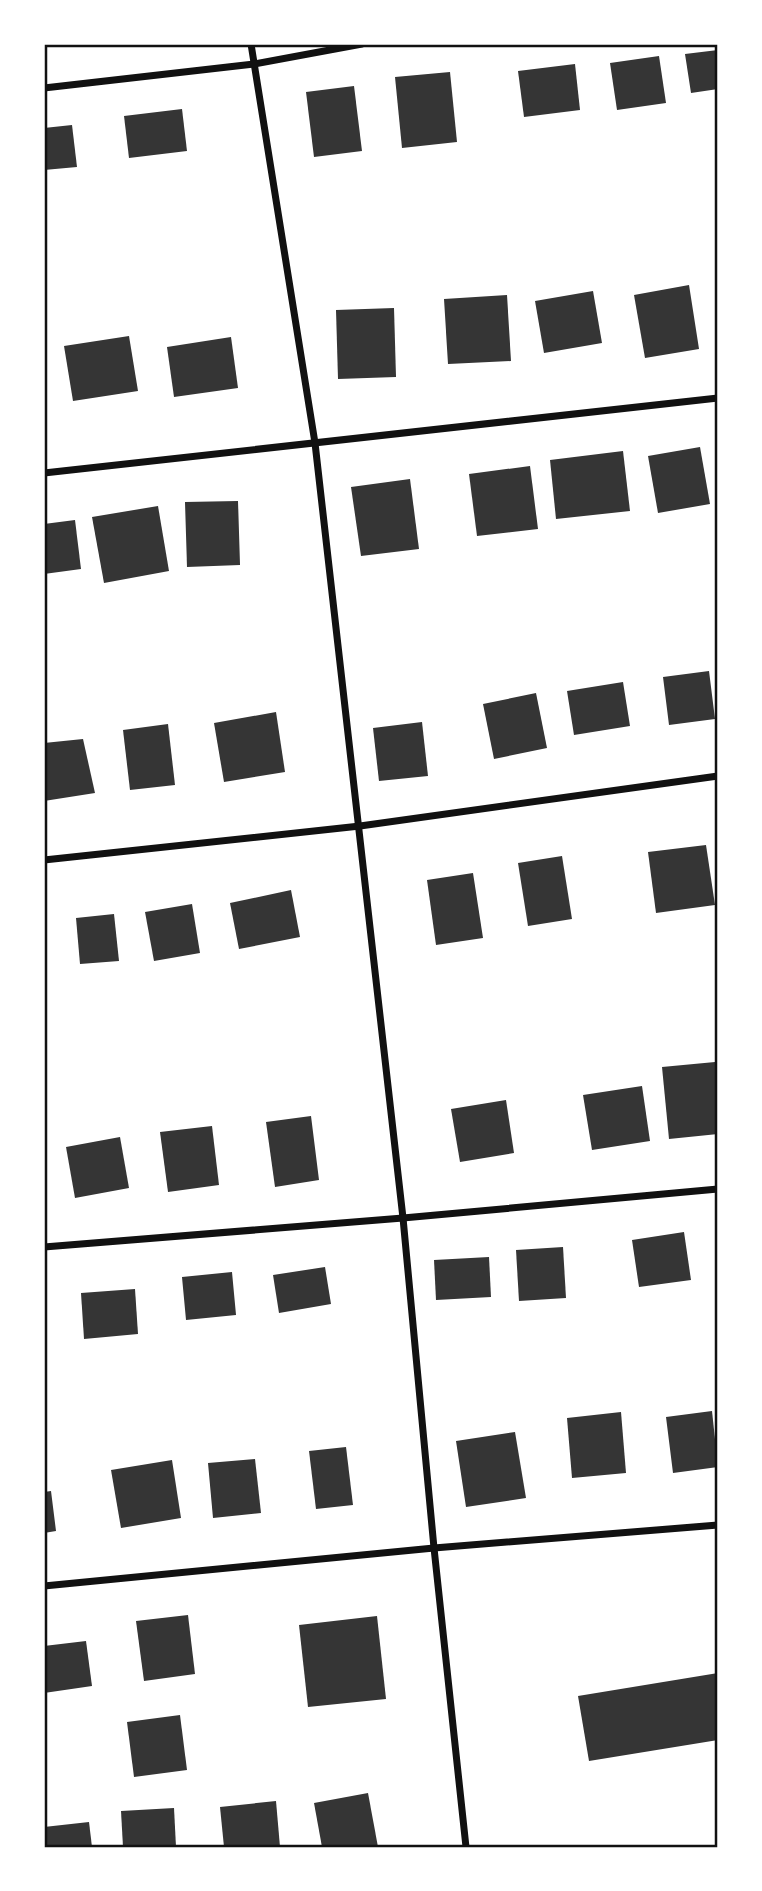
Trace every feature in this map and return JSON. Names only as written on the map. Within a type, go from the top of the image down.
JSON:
[{"type":"street","points":[[251,44],[315,443],[403,1218],[466,1847]]},
{"type":"street","points":[[44,88],[254,64],[362,44]]},
{"type":"street","points":[[44,473],[718,398]]},
{"type":"street","points":[[44,860],[360,826],[718,776]]},
{"type":"street","points":[[44,1247],[718,1189]]},
{"type":"street","points":[[44,1586],[434,1548],[718,1525]]},
{"type":"building","points":[[718,50],[718,89],[691,93],[685,54]]},
{"type":"building","points":[[659,56],[666,103],[617,110],[610,63]]},
{"type":"building","points":[[575,64],[580,110],[524,117],[518,71]]},
{"type":"building","points":[[450,72],[457,142],[402,148],[395,77]]},
{"type":"building","points":[[354,86],[362,151],[314,157],[306,92]]},
{"type":"building","points":[[182,109],[187,151],[129,158],[124,116]]},
{"type":"building","points":[[72,125],[77,167],[44,170],[44,128]]},
{"type":"building","points":[[689,285],[699,349],[645,358],[634,295]]},
{"type":"building","points":[[593,291],[602,343],[544,353],[535,301]]},
{"type":"building","points":[[507,295],[511,361],[448,364],[444,299]]},
{"type":"building","points":[[394,308],[396,377],[338,379],[336,310]]},
{"type":"building","points":[[129,336],[138,391],[73,401],[64,346]]},
{"type":"building","points":[[231,337],[238,388],[174,397],[167,347]]},
{"type":"building","points":[[700,447],[710,504],[658,513],[648,456]]},
{"type":"building","points":[[623,451],[630,511],[556,519],[550,460]]},
{"type":"building","points":[[530,466],[538,529],[477,536],[469,474]]},
{"type":"building","points":[[410,479],[419,549],[361,556],[351,487]]},
{"type":"building","points":[[238,501],[240,565],[187,567],[185,502]]},
{"type":"building","points":[[158,506],[169,571],[104,583],[92,517]]},
{"type":"building","points":[[75,520],[81,569],[44,574],[44,524]]},
{"type":"building","points":[[709,671],[715,719],[669,725],[663,677]]},
{"type":"building","points":[[623,682],[630,726],[574,735],[567,691]]},
{"type":"building","points":[[536,693],[547,748],[494,759],[483,704]]},
{"type":"building","points":[[276,712],[285,772],[224,782],[214,723]]},
{"type":"building","points":[[422,722],[428,776],[379,781],[373,728]]},
{"type":"building","points":[[168,724],[175,785],[130,790],[123,730]]},
{"type":"building","points":[[83,739],[95,793],[44,801],[44,743]]},
{"type":"building","points":[[706,845],[715,905],[656,913],[648,852]]},
{"type":"building","points":[[562,856],[572,919],[528,926],[518,863]]},
{"type":"building","points":[[473,873],[483,938],[436,945],[427,880]]},
{"type":"building","points":[[291,890],[300,937],[239,949],[230,903]]},
{"type":"building","points":[[192,904],[200,953],[154,961],[145,912]]},
{"type":"building","points":[[114,914],[119,961],[80,964],[76,918]]},
{"type":"building","points":[[715,1062],[718,1134],[669,1139],[662,1067]]},
{"type":"building","points":[[642,1086],[650,1141],[592,1150],[583,1095]]},
{"type":"building","points":[[506,1100],[514,1153],[460,1162],[451,1109]]},
{"type":"building","points":[[311,1116],[319,1180],[275,1187],[266,1122]]},
{"type":"building","points":[[212,1126],[219,1185],[168,1192],[160,1132]]},
{"type":"building","points":[[120,1137],[129,1188],[75,1198],[66,1147]]},
{"type":"building","points":[[684,1232],[691,1280],[639,1287],[632,1240]]},
{"type":"building","points":[[563,1247],[566,1298],[519,1301],[516,1250]]},
{"type":"building","points":[[489,1257],[491,1297],[436,1300],[434,1260]]},
{"type":"building","points":[[325,1267],[331,1304],[279,1313],[273,1275]]},
{"type":"building","points":[[232,1272],[236,1315],[186,1320],[182,1277]]},
{"type":"building","points":[[135,1289],[138,1334],[84,1339],[81,1293]]},
{"type":"building","points":[[712,1411],[718,1467],[673,1473],[666,1417]]},
{"type":"building","points":[[621,1412],[626,1473],[572,1478],[567,1418]]},
{"type":"building","points":[[515,1432],[526,1498],[466,1507],[456,1441]]},
{"type":"building","points":[[346,1447],[353,1505],[316,1509],[309,1451]]},
{"type":"building","points":[[255,1459],[261,1513],[213,1518],[208,1463]]},
{"type":"building","points":[[172,1460],[181,1518],[121,1528],[111,1470]]},
{"type":"building","points":[[51,1491],[56,1531],[44,1533],[44,1492]]},
{"type":"building","points":[[188,1615],[195,1674],[144,1681],[136,1621]]},
{"type":"building","points":[[377,1616],[386,1699],[308,1707],[299,1625]]},
{"type":"building","points":[[86,1641],[92,1686],[44,1693],[44,1646]]},
{"type":"building","points":[[718,1673],[718,1740],[589,1761],[578,1696]]},
{"type":"building","points":[[180,1715],[187,1770],[134,1777],[127,1722]]},
{"type":"building","points":[[368,1793],[378,1847],[322,1847],[314,1803]]},
{"type":"building","points":[[276,1801],[280,1847],[224,1847],[220,1807]]},
{"type":"building","points":[[174,1808],[176,1847],[123,1847],[121,1811]]},
{"type":"building","points":[[89,1822],[92,1847],[44,1847],[44,1827]]}]
